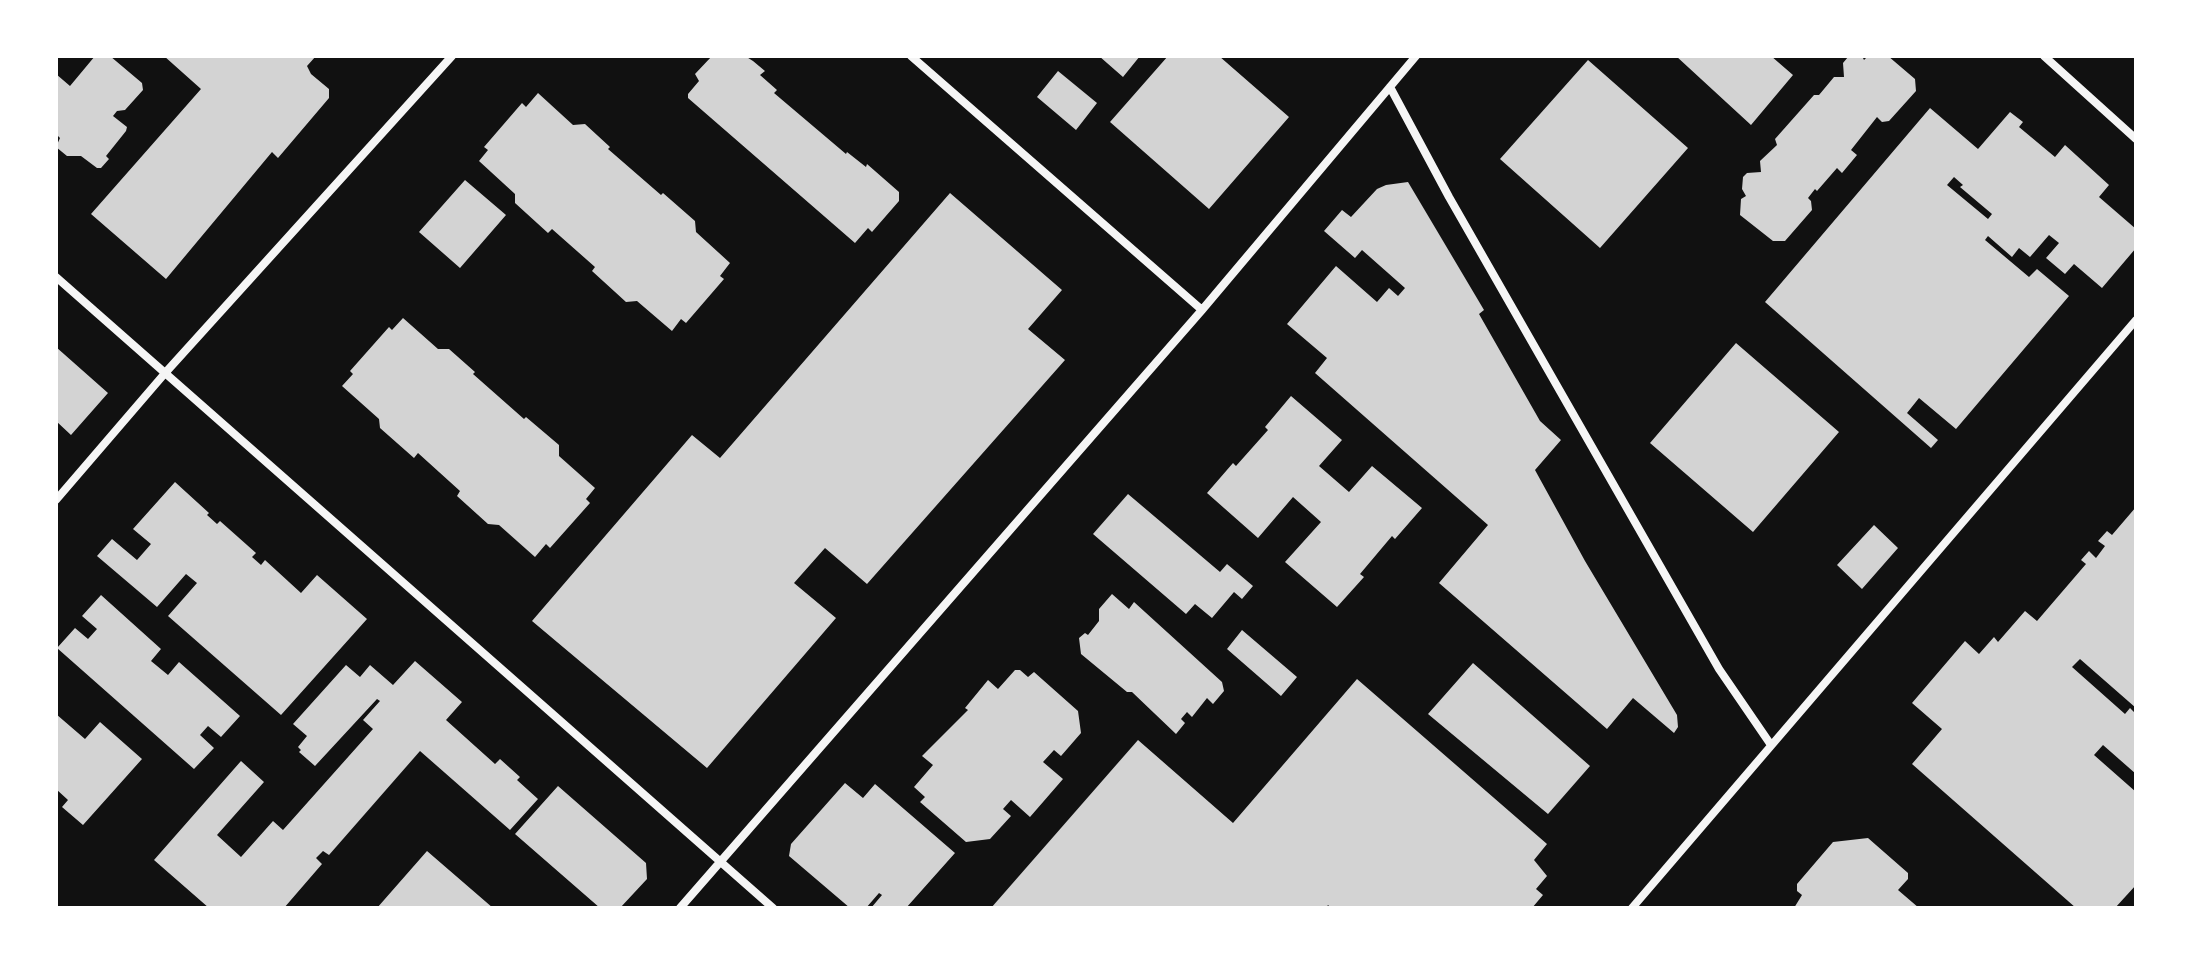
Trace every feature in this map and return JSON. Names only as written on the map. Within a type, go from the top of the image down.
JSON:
[{"type":"street","points":[[56,500],[166,372],[452,56]]},
{"type":"street","points":[[911,56],[1202,310]]},
{"type":"street","points":[[680,908],[1202,310],[1416,56]]},
{"type":"street","points":[[2044,56],[2136,139]]},
{"type":"street","points":[[1390,87],[1449,197],[1719,669],[1771,745]]},
{"type":"street","points":[[56,277],[773,908]]},
{"type":"street","points":[[1632,908],[2136,320]]},
{"type":"building","points":[[95,56],[110,56],[142,83],[143,90],[125,110],[117,111],[113,116],[127,127],[101,168],[81,156],[67,156],[56,147],[60,138],[56,134],[56,74],[70,86]]},
{"type":"building","points":[[164,56],[316,56],[307,66],[311,74],[329,89],[329,98],[278,158],[272,152],[166,279],[91,214],[201,89]]},
{"type":"building","points":[[712,56],[745,56],[753,61],[765,71],[760,75],[777,90],[774,93],[846,154],[866,167],[867,164],[899,192],[899,201],[872,232],[868,228],[855,243],[688,98],[699,81],[695,74]]},
{"type":"building","points":[[1099,56],[1140,56],[1123,77]]},
{"type":"building","points":[[1168,56],[1219,56],[1289,117],[1209,209],[1110,122]]},
{"type":"building","points":[[1676,56],[1771,56],[1793,75],[1751,125]]},
{"type":"building","points":[[1862,56],[1864,60],[1868,56],[1888,56],[1915,79],[1916,91],[1889,121],[1882,122],[1877,117],[1851,150],[1857,155],[1842,173],[1837,168],[1808,198],[1812,210],[1785,241],[1773,241],[1740,215],[1741,199],[1746,196],[1742,189],[1743,177],[1747,173],[1761,172],[1760,161],[1777,145],[1775,139],[1834,77],[1844,77],[1843,63],[1848,57]]},
{"type":"building","points":[[1588,60],[1688,148],[1600,248],[1500,159]]},
{"type":"building","points":[[1058,71],[1097,103],[1076,130],[1037,97]]},
{"type":"building","points":[[538,93],[573,125],[585,124],[610,147],[608,149],[695,221],[696,232],[730,263],[720,276],[724,279],[686,323],[681,319],[672,331],[637,301],[626,302],[592,271],[595,267],[552,229],[548,233],[515,203],[515,194],[479,161],[488,150],[484,147],[522,103],[526,107]]},
{"type":"building","points":[[1930,108],[1978,149],[2010,112],[2023,122],[2019,127],[2055,157],[2065,145],[2109,185],[2099,197],[2136,229],[2136,248],[2102,288],[2074,264],[2065,274],[2046,258],[2059,243],[2049,235],[2030,257],[2019,248],[2012,257],[1988,236],[1985,240],[2029,277],[2037,269],[2069,296],[1956,429],[1919,398],[1907,413],[1938,440],[1931,448],[1765,302]],"holes":[[[1954,177],[1963,185],[1960,187],[1992,214],[1988,219],[1947,185]]]},
{"type":"building","points":[[465,180],[506,215],[460,268],[419,232]]},
{"type":"building","points":[[1408,182],[1484,310],[1479,314],[1540,421],[1561,440],[1535,470],[1677,715],[1678,727],[1674,733],[1633,698],[1607,729],[1439,583],[1488,525],[1315,373],[1327,358],[1287,324],[1336,266],[1377,302],[1389,288],[1398,296],[1405,288],[1362,250],[1355,258],[1324,231],[1342,210],[1351,217],[1377,189]]},
{"type":"building","points":[[950,193],[1062,290],[1028,329],[1065,360],[867,584],[825,548],[794,583],[836,618],[707,768],[532,621],[692,435],[720,458]]},
{"type":"building","points":[[403,318],[438,349],[449,349],[524,419],[526,417],[559,445],[559,456],[595,488],[586,499],[590,503],[550,548],[546,544],[535,557],[499,525],[488,524],[457,496],[460,491],[418,453],[414,458],[380,428],[379,419],[342,386],[353,374],[350,371],[389,327],[392,330]]},
{"type":"building","points":[[1736,343],[1839,432],[1753,532],[1650,443]]},
{"type":"building","points":[[56,347],[108,393],[71,435],[56,421]]},
{"type":"building","points":[[1291,396],[1342,440],[1319,466],[1349,492],[1372,466],[1422,508],[1395,539],[1392,536],[1360,574],[1364,577],[1337,607],[1285,562],[1321,522],[1293,497],[1258,538],[1207,493],[1268,430],[1265,427]]},
{"type":"building","points":[[175,482],[217,524],[220,521],[256,553],[252,557],[261,565],[265,560],[301,593],[317,575],[367,619],[281,715],[168,616],[197,583],[186,574],[157,607],[97,556],[112,539],[137,560],[151,544],[133,529]]},
{"type":"building","points":[[1128,494],[1220,572],[1227,564],[1253,586],[1242,599],[1234,592],[1212,618],[1195,604],[1186,614],[1093,534]]},
{"type":"building","points":[[2136,507],[2136,708],[2080,659],[2072,667],[2125,714],[2130,708],[2136,714],[2136,774],[2103,745],[2094,755],[2136,792],[2136,885],[2115,908],[2076,908],[1912,764],[1942,729],[1912,703],[1965,641],[1979,654],[1994,637],[1998,642],[2025,611],[2037,621],[2086,564],[2081,560],[2089,551],[2096,558],[2105,546],[2098,541],[2107,531],[2112,535]]},
{"type":"building","points":[[1874,525],[1898,548],[1862,589],[1837,565]]},
{"type":"building","points":[[1112,594],[1129,609],[1134,602],[1222,682],[1224,691],[1213,704],[1207,698],[1192,717],[1187,712],[1181,719],[1185,723],[1176,734],[1132,692],[1127,692],[1081,654],[1079,638],[1085,633],[1088,635],[1099,621],[1099,609]]},
{"type":"building","points":[[101,595],[161,649],[151,661],[168,675],[179,662],[240,716],[221,737],[208,726],[200,735],[214,748],[194,769],[57,648],[75,628],[88,639],[97,629],[82,616]]},
{"type":"building","points":[[1242,630],[1297,677],[1281,696],[1227,649]]},
{"type":"building","points":[[415,661],[462,702],[446,720],[495,764],[500,759],[538,799],[510,830],[420,751],[329,855],[323,851],[316,858],[322,864],[284,908],[209,908],[154,860],[241,761],[264,782],[217,835],[241,857],[273,821],[283,830],[373,729],[363,720],[380,701],[377,699],[315,766],[299,752],[298,747],[307,736],[293,724],[346,665],[360,677],[370,665],[393,685]]},
{"type":"building","points":[[1473,663],[1590,766],[1548,814],[1428,714]]},
{"type":"building","points":[[1015,670],[1028,677],[1034,672],[1078,711],[1081,733],[1061,756],[1054,750],[1043,762],[1063,779],[1030,817],[1011,800],[1003,809],[1011,816],[990,839],[966,842],[920,802],[925,797],[914,787],[933,765],[922,756],[968,710],[965,708],[988,680],[998,689]]},
{"type":"building","points":[[1357,679],[1547,844],[1534,860],[1547,876],[1536,889],[1543,895],[1532,908],[1331,908],[1328,905],[1326,908],[991,908],[1138,740],[1233,823]]},
{"type":"building","points":[[56,714],[85,739],[100,722],[142,759],[83,825],[62,807],[68,800],[56,789]]},
{"type":"building","points":[[845,783],[863,798],[875,784],[955,853],[906,908],[871,908],[882,895],[879,893],[866,908],[850,908],[789,856],[791,844]]},
{"type":"building","points":[[558,786],[646,863],[647,879],[620,908],[600,908],[515,834]]},
{"type":"building","points":[[1868,838],[1908,873],[1908,879],[1898,890],[1919,908],[1794,908],[1802,895],[1797,891],[1797,884],[1833,842]]},
{"type":"building","points":[[427,851],[493,908],[377,908]]}]
